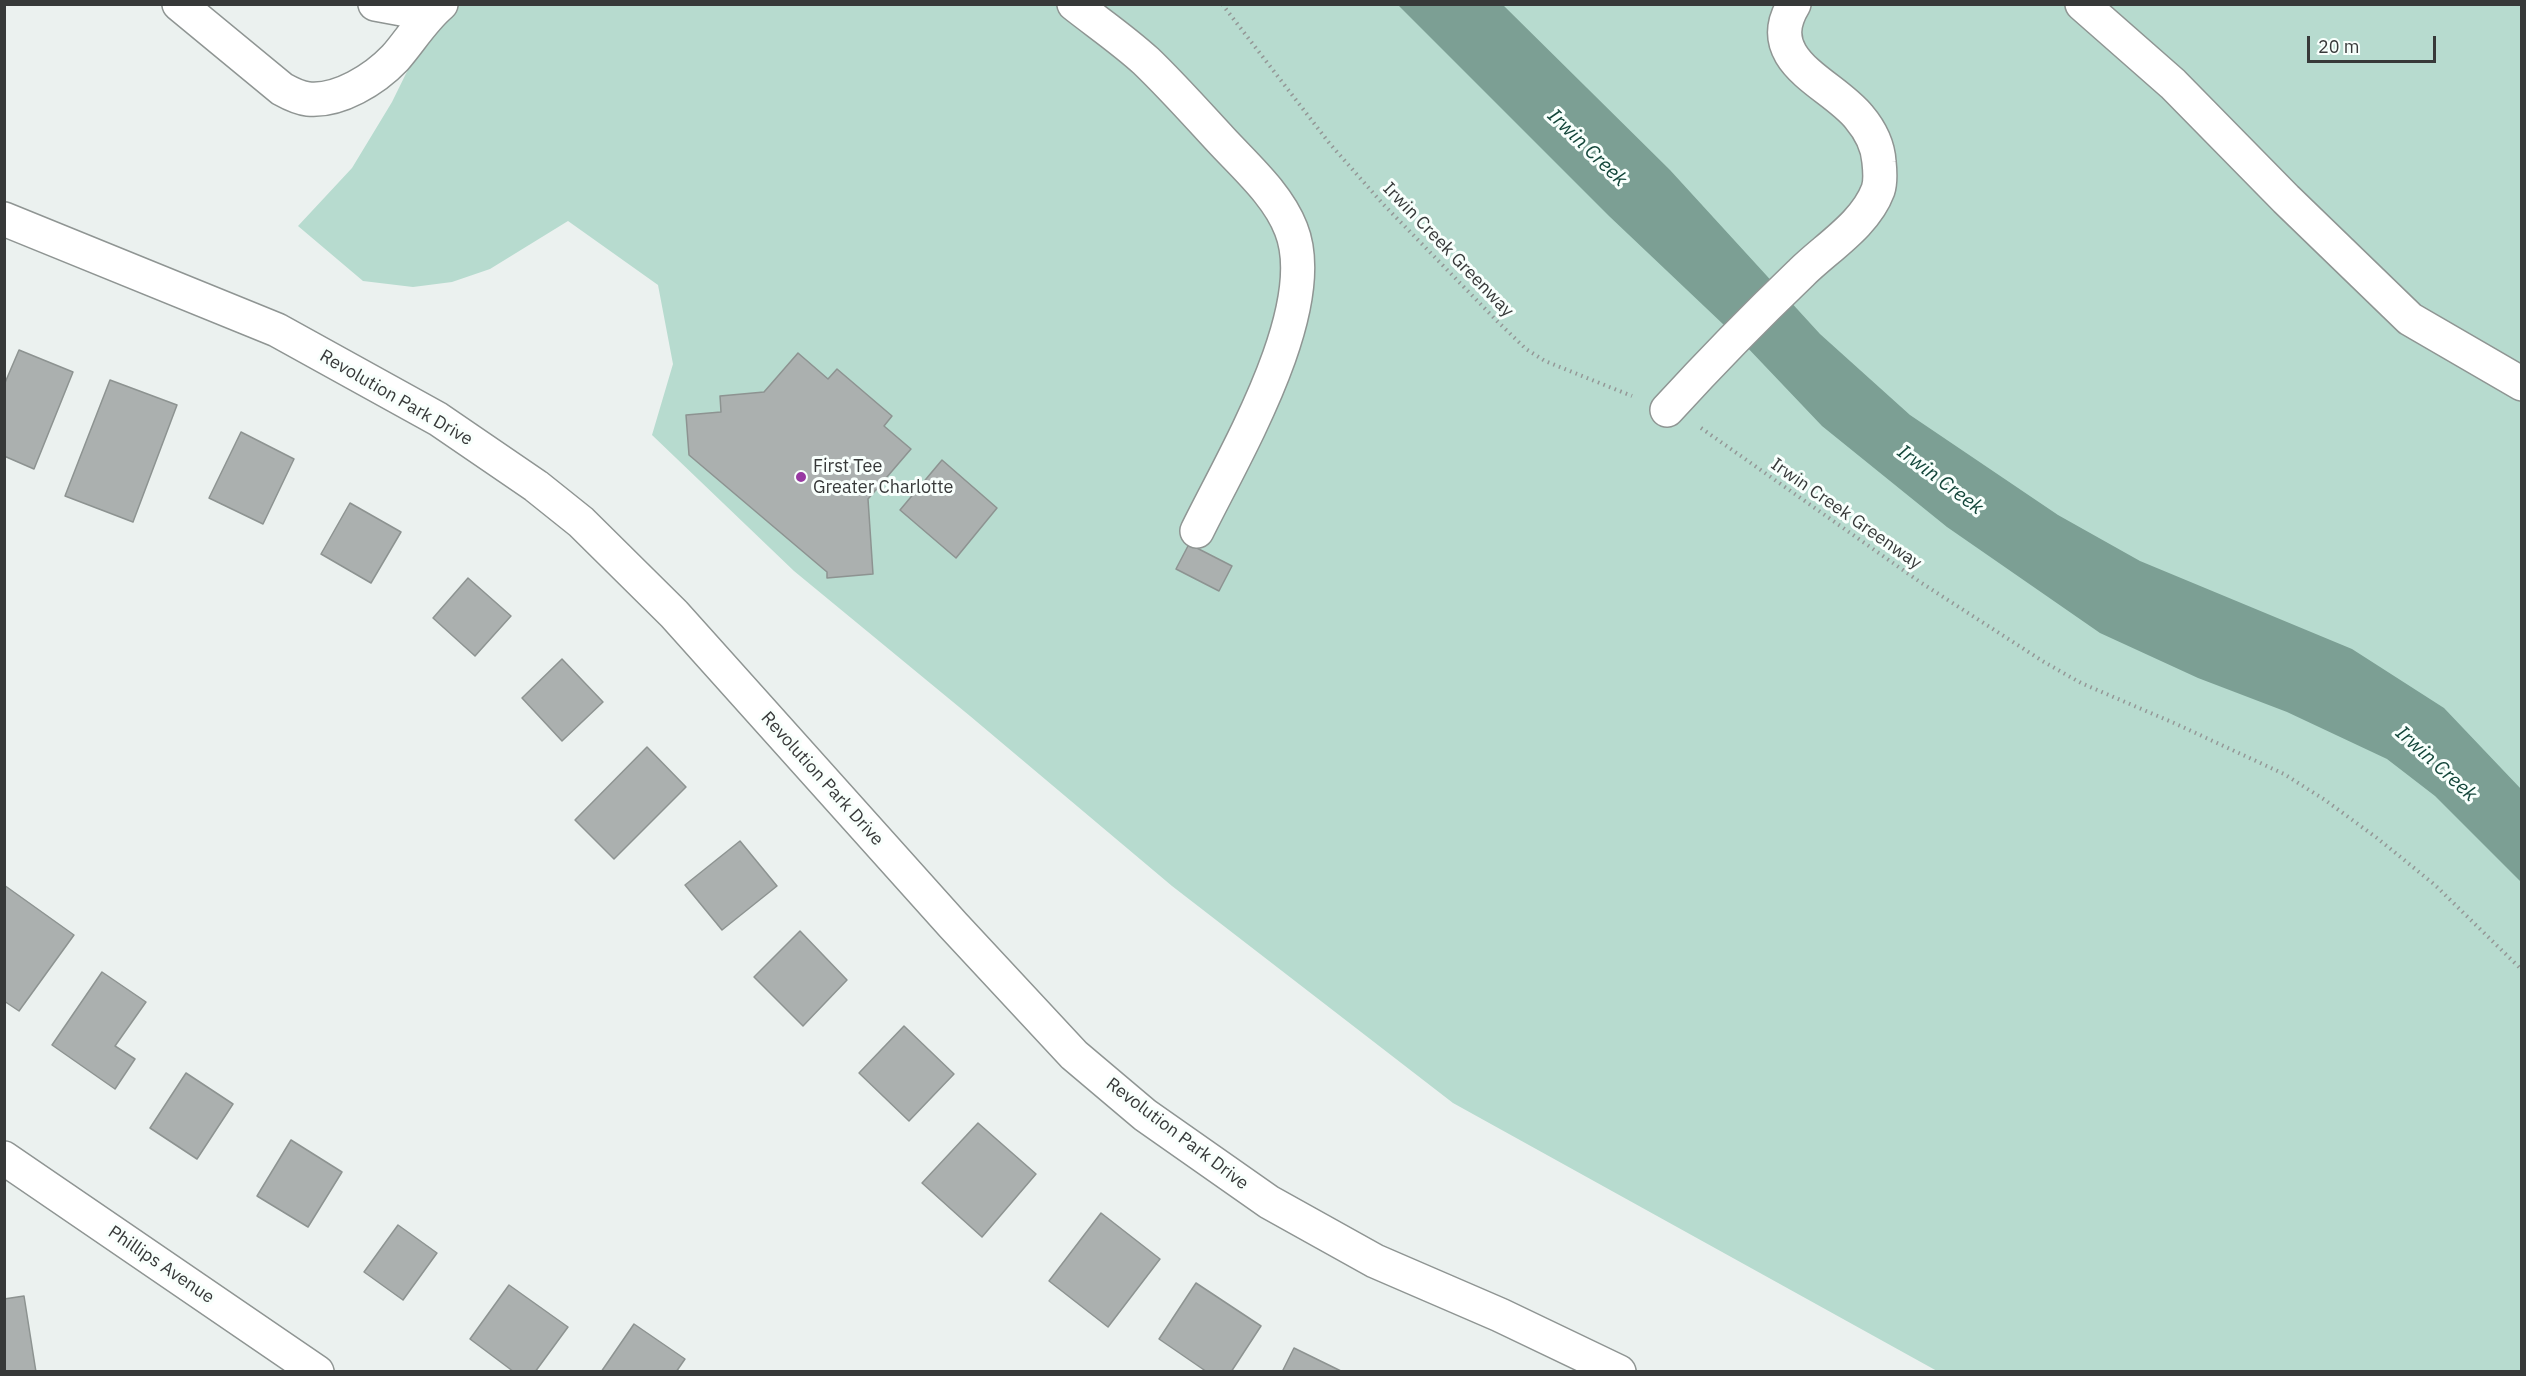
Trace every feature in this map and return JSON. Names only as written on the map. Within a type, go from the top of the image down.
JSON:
[{"type":"street","points":[[179,4],[282,89],[296,97],[310,99],[337,95],[360,85],[380,72],[441,4]]},
{"type":"street","points":[[1074,4],[1136,52],[1171,86],[1271,195],[1292,231],[1297,260],[1295,302],[1280,357],[1269,385],[1197,531]]},
{"type":"street","points":[[1667,410],[1802,271],[1860,219],[1878,189],[1879,155],[1872,136],[1858,116],[1802,69],[1791,54],[1785,34],[1786,22],[1794,4]]},
{"type":"street","points":[[2082,4],[2173,84],[2286,199],[2410,319],[2522,384]]},
{"type":"street","name":"Revolution Park Drive","points":[[4,219],[277,330],[438,419],[536,486],[581,522],[674,614],[953,925],[1074,1055],[1145,1115],[1269,1202],[1375,1261],[1500,1315],[1619,1371]]},
{"type":"street","name":"Phillips Avenue","points":[[4,1158],[317,1371]]},
{"type":"path","name":"Irwin Creek Greenway","points":[[1222,4],[1330,144],[1382,203],[1526,349],[1545,361],[1667,410],[1714,437],[1920,582],[2044,662],[2081,683],[2284,774],[2378,838],[2435,885],[2522,970]]},
{"type":"shaded area","points":[[433,5],[2521,5],[2521,1371],[1937,1371],[1453,1103],[1172,886],[794,571],[652,435],[673,364],[658,285],[568,221],[490,269],[452,282],[413,287],[363,281],[298,226],[352,168],[392,102],[423,39]]},
{"type":"water","name":"Irwin Creek","points":[[1398,5],[1503,5],[1670,170],[1820,334],[1910,415],[2058,515],[2140,561],[2352,649],[2444,708],[2521,789],[2521,882],[2435,796],[2387,759],[2287,712],[2198,678],[2100,633],[1947,527],[1822,426],[1744,344],[1609,216]]},
{"type":"building","points":[[19,350],[73,372],[34,469],[4,456],[4,385]]},
{"type":"building","name":"First Tee Greater Charlotte","points":[[798,353],[828,379],[837,369],[892,416],[884,426],[911,449],[868,499],[873,574],[827,578],[827,572],[689,455],[686,415],[721,412],[720,396],[764,392]]},
{"type":"building","points":[[110,380],[177,405],[133,522],[65,496]]},
{"type":"building","points":[[241,432],[294,459],[263,524],[209,498]]},
{"type":"building","points":[[942,460],[997,508],[956,558],[900,510]]},
{"type":"building","points":[[350,503],[401,532],[371,583],[321,554]]},
{"type":"building","points":[[1189,544],[1232,566],[1219,591],[1176,569]]},
{"type":"building","points":[[468,578],[511,616],[475,656],[433,618]]},
{"type":"building","points":[[562,659],[603,702],[562,741],[522,698]]},
{"type":"building","points":[[647,747],[686,787],[614,859],[575,820]]},
{"type":"building","points":[[740,841],[777,886],[722,930],[685,885]]},
{"type":"building","points":[[4,885],[74,935],[19,1011],[4,1001]]},
{"type":"building","points":[[800,931],[847,980],[803,1026],[754,977]]},
{"type":"building","points":[[102,972],[146,1002],[115,1046],[135,1059],[115,1089],[52,1045]]},
{"type":"building","points":[[904,1026],[954,1074],[909,1121],[859,1073]]},
{"type":"building","points":[[186,1073],[233,1104],[197,1159],[150,1128]]},
{"type":"building","points":[[978,1123],[1036,1174],[982,1237],[922,1183]]},
{"type":"building","points":[[291,1140],[342,1172],[308,1227],[257,1196]]},
{"type":"building","points":[[1101,1213],[1160,1259],[1108,1327],[1049,1281]]},
{"type":"building","points":[[398,1225],[437,1253],[403,1300],[364,1272]]},
{"type":"building","points":[[1196,1283],[1261,1326],[1231,1372],[1207,1372],[1159,1339]]},
{"type":"building","points":[[509,1285],[568,1327],[535,1372],[514,1372],[470,1339]]},
{"type":"building","points":[[24,1296],[36,1372],[4,1372],[4,1299]]},
{"type":"building","points":[[634,1324],[685,1359],[676,1372],[601,1372]]},
{"type":"building","points":[[1294,1348],[1343,1372],[1282,1372]]},
{"type":"place","name":"First Tee Greater Charlotte","points":[[801,477]]}]
